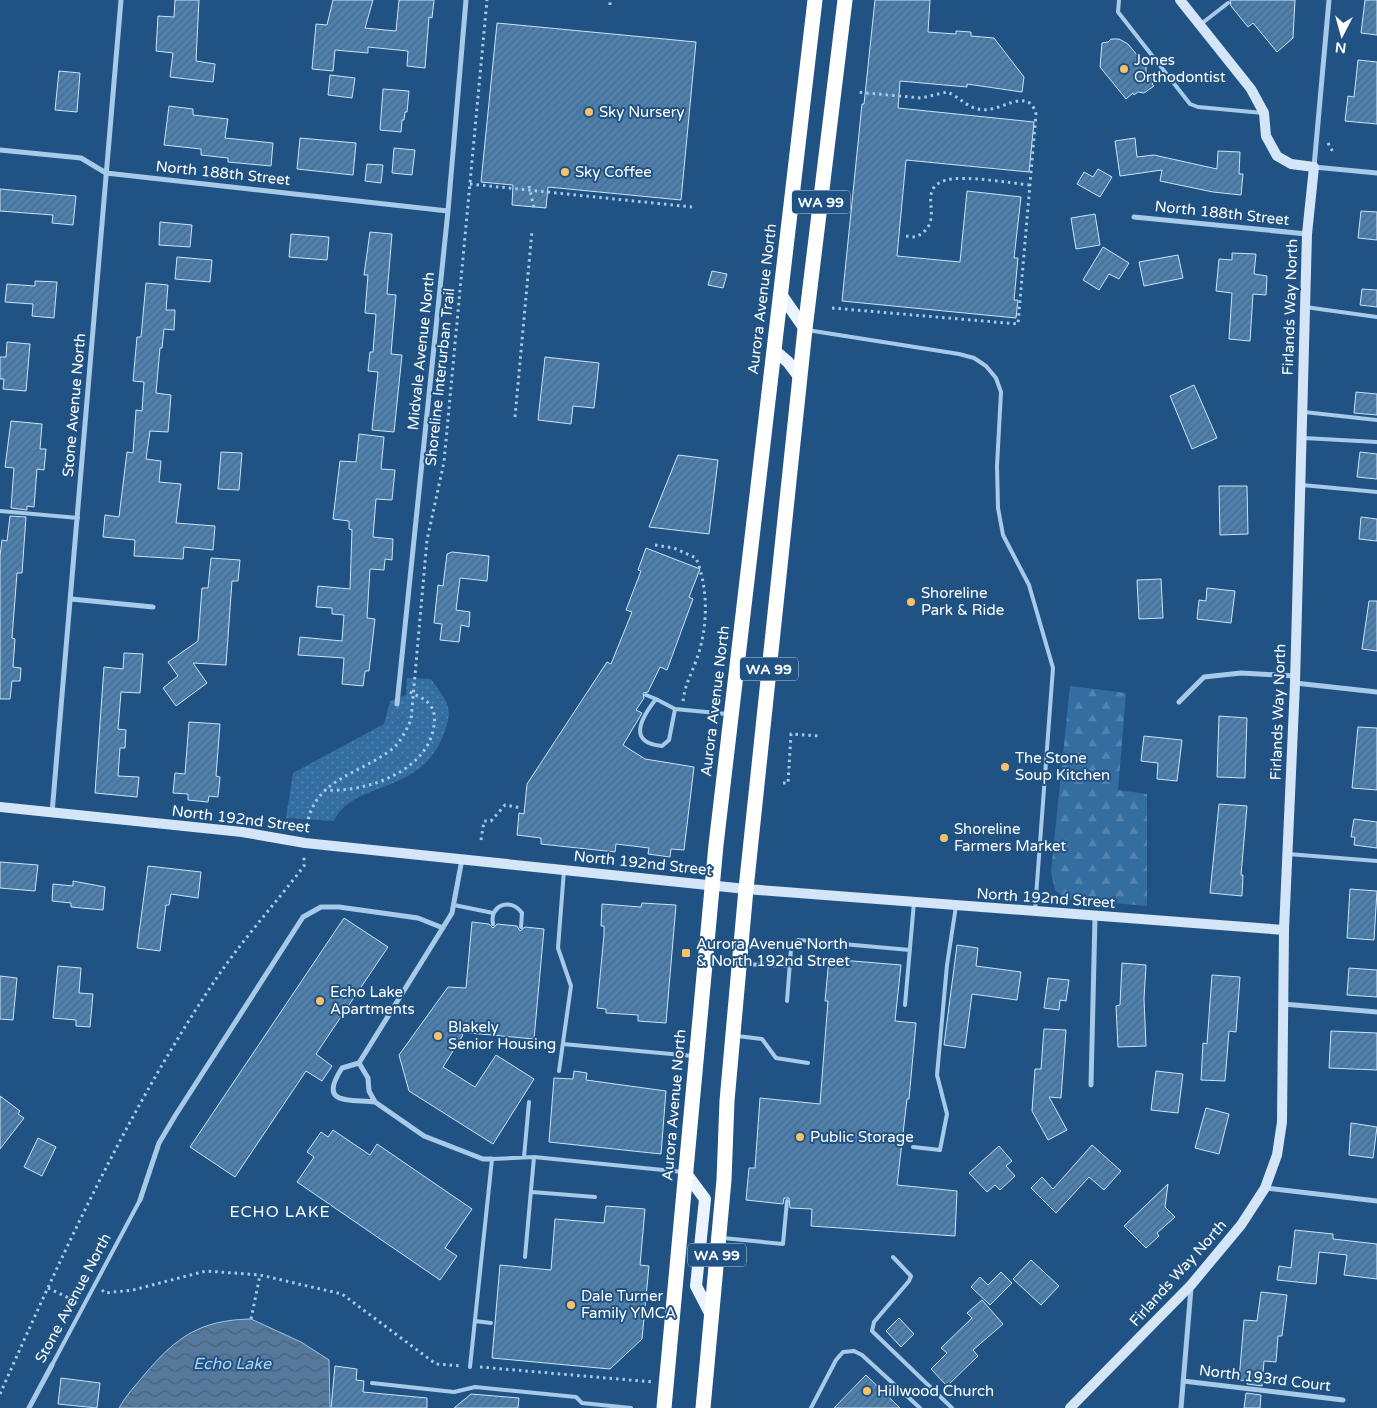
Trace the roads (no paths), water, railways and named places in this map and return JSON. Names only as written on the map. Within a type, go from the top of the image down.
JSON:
[{"type":"highway","name":"Aurora Avenue North","points":[[664,1408],[712,886],[815,0]]},
{"type":"highway","name":"WA 99","points":[[703,1408],[718,1238],[732,1036],[746,889],[805,329],[843,1]]},
{"type":"main road","points":[[780,293],[805,329]]},
{"type":"main road","points":[[774,350],[788,362],[800,378]]},
{"type":"main road","points":[[685,1172],[705,1199],[696,1286],[711,1315]]},
{"type":"street","name":"Stone Avenue North","points":[[52,812],[121,0]]},
{"type":"street","name":"Midvale Avenue North","points":[[397,704],[448,211],[466,0]]},
{"type":"street","points":[[1180,0],[1251,89],[1264,113],[1266,136],[1277,156],[1290,164],[1377,174]]},
{"type":"street","points":[[1314,167],[1329,0]]},
{"type":"street","name":"North 188th Street","points":[[0,150],[81,158],[106,173],[448,211]]},
{"type":"street","name":"Firlands Way North","points":[[1070,1408],[1191,1285],[1241,1225],[1265,1188],[1277,1155],[1282,1122],[1284,930],[1295,680],[1307,234],[1314,167]]},
{"type":"street","name":"North 188th Street","points":[[1134,217],[1307,234]]},
{"type":"street","points":[[71,600],[153,607]]},
{"type":"street","points":[[1179,702],[1204,677],[1241,673],[1377,692]]},
{"type":"street","name":"North 192nd Street","points":[[0,807],[242,832],[305,843],[712,886],[1284,930]]},
{"type":"street","points":[[375,1102],[347,1102],[338,1098],[334,1092],[335,1078],[342,1068],[359,1063],[443,928],[454,905],[462,859]]},
{"type":"street","points":[[140,1200],[160,1143],[171,1123],[303,918],[321,908],[339,907],[418,918],[443,928]]},
{"type":"street","points":[[1092,1085],[1095,916]]},
{"type":"street","points":[[1284,1004],[1377,1012]]},
{"type":"street","points":[[359,1063],[368,1078],[369,1091],[375,1102],[424,1136],[483,1159],[492,1159]]},
{"type":"street","points":[[1265,1188],[1377,1201]]},
{"type":"street","points":[[1181,1408],[1191,1285]]},
{"type":"street","name":"Stone Avenue North","points":[[30,1408],[52,1365]]},
{"type":"street","name":"North 193rd Court","points":[[1183,1381],[1343,1400]]},
{"type":"lane","points":[[1118,0],[1118,12],[1190,104],[1198,107],[1264,113]]},
{"type":"lane","points":[[1200,25],[1228,3]]},
{"type":"lane","points":[[1305,307],[1377,317]]},
{"type":"lane","points":[[805,329],[959,354],[974,358],[986,366],[996,378],[1001,392],[1002,406],[997,466],[998,508],[1003,535],[1029,585],[1052,668],[1035,912]]},
{"type":"lane","points":[[1302,411],[1377,420]]},
{"type":"lane","points":[[1302,438],[1377,442]]},
{"type":"lane","points":[[1300,485],[1377,492]]},
{"type":"lane","points":[[0,511],[78,518]]},
{"type":"lane","points":[[646,695],[675,709],[732,715]]},
{"type":"lane","points":[[656,699],[642,724],[639,734],[642,740],[649,745],[662,746],[669,740],[675,709]]},
{"type":"lane","points":[[1288,854],[1377,861]]},
{"type":"lane","points":[[559,1071],[571,986],[558,948],[564,870]]},
{"type":"lane","points":[[906,1005],[914,902]]},
{"type":"lane","points":[[493,924],[493,914],[496,909],[504,904],[515,905],[522,913],[521,926]]},
{"type":"lane","points":[[454,905],[493,914]]},
{"type":"lane","points":[[913,1147],[940,1150],[947,1114],[937,1075],[947,965],[956,906]]},
{"type":"lane","points":[[787,1001],[792,949],[798,940],[910,950]]},
{"type":"lane","points":[[739,963],[790,966]]},
{"type":"lane","points":[[732,1036],[762,1039],[776,1058],[808,1063]]},
{"type":"lane","points":[[563,1044],[696,1056]]},
{"type":"lane","points":[[524,1157],[530,1102]]},
{"type":"lane","points":[[470,1367],[492,1159],[534,1157],[685,1172]]},
{"type":"lane","points":[[525,1257],[534,1157]]},
{"type":"lane","points":[[532,1192],[595,1197]]},
{"type":"lane","name":"Stone Avenue North","points":[[52,1365],[93,1284],[140,1200]]},
{"type":"lane","points":[[718,1238],[783,1244],[787,1201]]},
{"type":"lane","points":[[893,1257],[910,1276],[909,1281],[874,1322],[872,1331],[952,1408]]},
{"type":"lane","points":[[475,1321],[491,1323]]},
{"type":"lane","points":[[811,1408],[836,1360],[843,1352],[854,1351],[862,1355],[920,1408]]},
{"type":"lane","points":[[372,1383],[454,1392],[475,1387],[576,1397],[582,1403],[631,1408]]},
{"type":"water","name":"Echo Lake","points":[[251,1319],[301,1342],[329,1360],[330,1408],[119,1408],[131,1390],[179,1340],[204,1327],[233,1320]]},
{"type":"place","name":"Jones Orthodontist","points":[[1124,69]]},
{"type":"place","name":"Sky Nursery","points":[[589,112]]},
{"type":"place","name":"Sky Coffee","points":[[565,172]]},
{"type":"place","name":"Shoreline Park & Ride","points":[[911,602]]},
{"type":"place","name":"The Stone Soup Kitchen","points":[[1005,767]]},
{"type":"place","name":"Shoreline Farmers Market","points":[[944,838]]},
{"type":"place","name":"Aurora Avenue North & North 192nd Street","points":[[686,953]]},
{"type":"place","name":"Echo Lake Apartments","points":[[320,1001]]},
{"type":"place","name":"Blakely Senior Housing","points":[[438,1036]]},
{"type":"place","name":"Public Storage","points":[[800,1137]]},
{"type":"place","name":"Dale Turner Family YMCA","points":[[571,1305]]},
{"type":"place","name":"Hillwood Church","points":[[867,1391]]},
{"type":"district","name":"ECHO LAKE","points":[[280,1212]]}]
